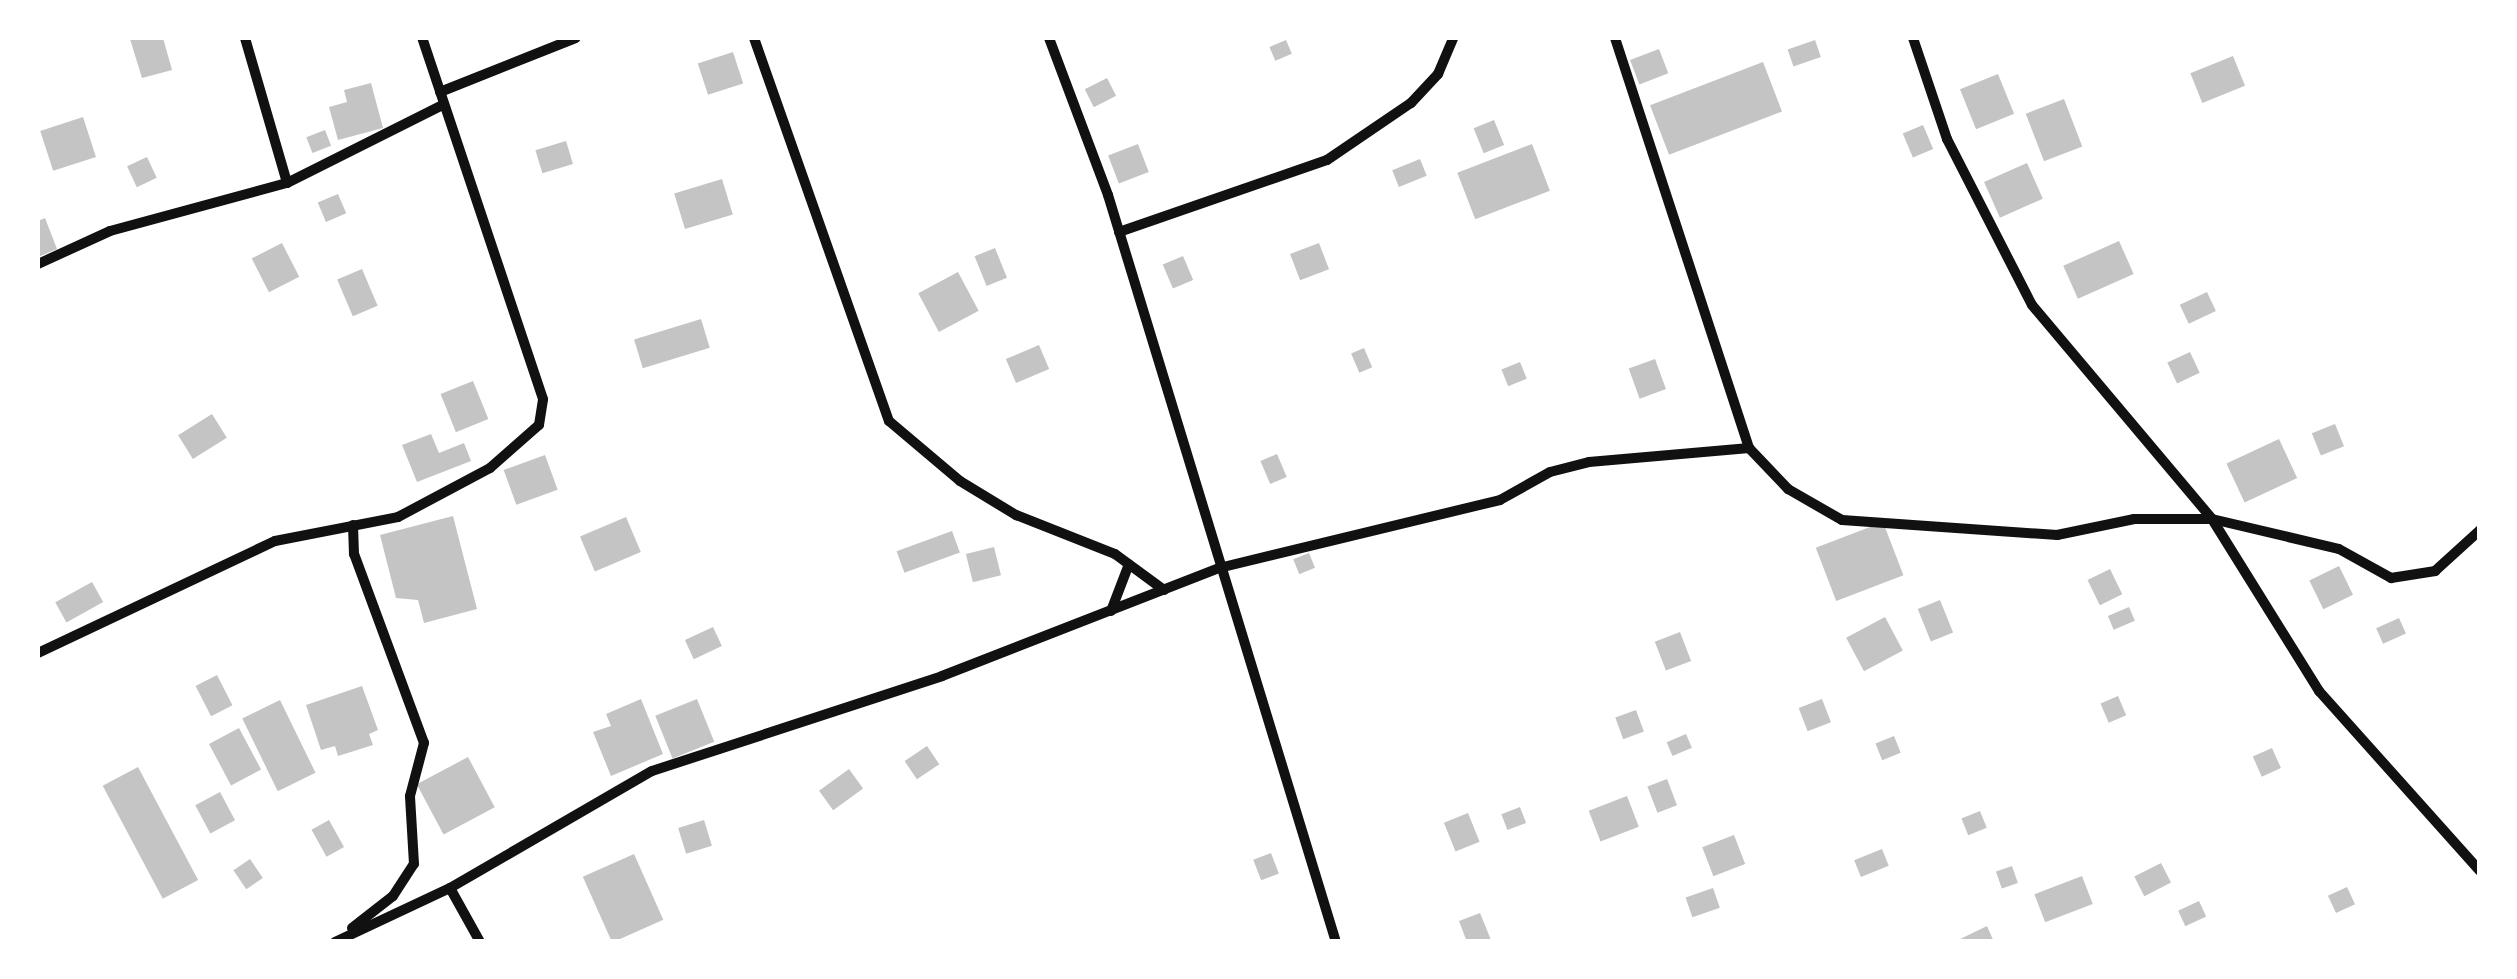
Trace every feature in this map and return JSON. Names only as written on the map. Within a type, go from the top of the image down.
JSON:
[{"type":"street","points":[[245,38],[287,183]]},
{"type":"street","points":[[38,653],[274,541],[398,517],[490,468],[542,416],[528,354],[422,38]]},
{"type":"street","points":[[440,92],[576,38]]},
{"type":"street","points":[[754,38],[889,421],[960,481],[1016,516],[1129,564],[1164,590]]},
{"type":"street","points":[[1049,38],[1119,232],[1336,942]]},
{"type":"street","points":[[1119,232],[1327,160],[1411,103],[1438,74],[1453,38]]},
{"type":"street","points":[[1616,38],[1749,448],[1788,489],[1842,520],[2057,535],[2134,519],[2212,518],[2339,548],[2391,578],[2435,571],[2480,530]]},
{"type":"street","points":[[1914,38],[1947,139],[2032,305],[2212,518],[2320,691],[2480,871]]},
{"type":"street","points":[[38,264],[110,231],[287,183],[442,105]]},
{"type":"street","points":[[332,942],[450,888],[652,771],[942,676],[1219,568],[1500,500],[1550,472],[1589,462],[1749,448]]},
{"type":"street","points":[[332,942],[378,910],[414,864],[410,796],[424,743],[354,554],[352,525]]},
{"type":"street","points":[[1110,611],[1129,564]]},
{"type":"street","points":[[450,888],[480,942]]},
{"type":"building","points":[[163,38],[172,70],[142,78],[130,39]]},
{"type":"building","points":[[1286,40],[1292,54],[1275,61],[1269,47]]},
{"type":"building","points":[[1815,40],[1821,57],[1793,66],[1788,49]]},
{"type":"building","points":[[1659,49],[1668,73],[1639,84],[1630,60]]},
{"type":"building","points":[[733,52],[743,83],[708,95],[698,63]]},
{"type":"building","points":[[2233,56],[2245,86],[2202,103],[2190,73]]},
{"type":"building","points":[[1763,62],[1782,111],[1669,155],[1650,105]]},
{"type":"building","points":[[1998,74],[2014,114],[1976,129],[1960,89]]},
{"type":"building","points":[[1107,78],[1116,96],[1094,107],[1085,89]]},
{"type":"building","points":[[371,83],[383,128],[338,140],[329,107],[347,102],[344,90]]},
{"type":"building","points":[[2064,99],[2082,147],[2044,161],[2026,114]]},
{"type":"building","points":[[83,117],[96,157],[53,171],[40,131]]},
{"type":"building","points":[[1494,120],[1504,145],[1484,153],[1474,128]]},
{"type":"building","points":[[1923,125],[1933,149],[1913,158],[1903,134]]},
{"type":"building","points":[[325,130],[331,146],[312,153],[306,137]]},
{"type":"building","points":[[566,141],[573,164],[542,173],[535,150]]},
{"type":"building","points":[[1138,144],[1149,172],[1119,183],[1108,155]]},
{"type":"building","points":[[1532,144],[1550,191],[1475,219],[1457,173]]},
{"type":"building","points":[[147,157],[157,178],[137,187],[127,166]]},
{"type":"building","points":[[1420,159],[1427,176],[1399,187],[1392,170]]},
{"type":"building","points":[[2027,163],[2043,199],[2000,218],[1984,182]]},
{"type":"building","points":[[722,179],[733,214],[685,229],[674,194]]},
{"type":"building","points":[[338,194],[346,213],[326,222],[318,203]]},
{"type":"building","points":[[45,218],[57,249],[38,257],[38,221]]},
{"type":"building","points":[[2119,241],[2134,274],[2078,299],[2063,266]]},
{"type":"building","points":[[282,243],[299,277],[269,292],[252,258]]},
{"type":"building","points":[[1319,243],[1329,269],[1300,280],[1290,254]]},
{"type":"building","points":[[995,248],[1007,278],[987,286],[975,256]]},
{"type":"building","points":[[1183,256],[1193,280],[1173,289],[1163,265]]},
{"type":"building","points":[[362,269],[378,306],[353,316],[337,280]]},
{"type":"building","points":[[958,272],[979,311],[939,332],[918,293]]},
{"type":"building","points":[[2207,292],[2216,311],[2189,324],[2180,305]]},
{"type":"building","points":[[701,319],[710,348],[643,368],[634,339]]},
{"type":"building","points":[[1039,345],[1049,369],[1016,383],[1006,359]]},
{"type":"building","points":[[1364,348],[1372,367],[1359,373],[1351,353]]},
{"type":"building","points":[[2190,352],[2200,373],[2177,383],[2167,363]]},
{"type":"building","points":[[1655,359],[1666,389],[1640,399],[1629,369]]},
{"type":"building","points":[[1520,362],[1527,379],[1508,386],[1501,369]]},
{"type":"building","points":[[473,381],[488,419],[456,432],[441,394]]},
{"type":"building","points":[[212,414],[227,438],[193,459],[178,435]]},
{"type":"building","points":[[2335,424],[2344,446],[2321,456],[2312,433]]},
{"type":"building","points":[[431,434],[439,453],[464,443],[471,461],[417,482],[402,445]]},
{"type":"building","points":[[2279,439],[2297,478],[2245,502],[2226,464]]},
{"type":"building","points":[[1277,454],[1287,477],[1270,484],[1260,461]]},
{"type":"building","points":[[545,455],[558,490],[516,505],[504,470]]},
{"type":"building","points":[[453,516],[477,609],[424,623],[418,600],[396,598],[380,535]]},
{"type":"building","points":[[626,517],[641,552],[595,572],[580,537]]},
{"type":"building","points":[[1883,522],[1903,575],[1836,601],[1816,548]]},
{"type":"building","points":[[952,531],[960,553],[904,573],[897,551]]},
{"type":"building","points":[[994,547],[1001,575],[973,582],[966,554]]},
{"type":"building","points":[[1309,553],[1315,568],[1299,574],[1293,559]]},
{"type":"building","points":[[2339,566],[2353,595],[2323,609],[2309,580]]},
{"type":"building","points":[[2110,569],[2122,594],[2100,605],[2088,580]]},
{"type":"building","points":[[92,582],[103,602],[66,622],[55,602]]},
{"type":"building","points":[[1940,600],[1953,632],[1931,641],[1918,609]]},
{"type":"building","points":[[2129,607],[2135,621],[2114,630],[2108,616]]},
{"type":"building","points":[[1885,617],[1903,651],[1864,671],[1846,638]]},
{"type":"building","points":[[2399,618],[2406,634],[2383,644],[2376,628]]},
{"type":"building","points":[[713,627],[722,646],[694,659],[685,640]]},
{"type":"building","points":[[1680,632],[1691,661],[1666,671],[1655,642]]},
{"type":"building","points":[[217,675],[232,705],[211,716],[196,686]]},
{"type":"building","points":[[362,686],[378,730],[369,734],[373,745],[338,756],[335,746],[321,750],[306,705]]},
{"type":"building","points":[[2118,696],[2126,715],[2109,723],[2101,703]]},
{"type":"building","points":[[641,699],[663,754],[611,776],[593,732],[611,726],[606,714]]},
{"type":"building","points":[[697,699],[714,742],[673,759],[655,716]]},
{"type":"building","points":[[1822,699],[1831,722],[1808,731],[1799,708]]},
{"type":"building","points":[[280,700],[316,773],[278,791],[242,718]]},
{"type":"building","points":[[1636,710],[1644,732],[1623,739],[1615,718]]},
{"type":"building","points":[[239,728],[261,769],[231,785],[209,744]]},
{"type":"building","points":[[1686,734],[1692,748],[1673,756],[1667,742]]},
{"type":"building","points":[[1894,736],[1901,753],[1882,760],[1875,743]]},
{"type":"building","points":[[927,746],[939,764],[917,779],[905,761]]},
{"type":"building","points":[[2272,748],[2281,768],[2262,777],[2253,757]]},
{"type":"building","points":[[468,757],[495,807],[444,835],[417,784]]},
{"type":"building","points":[[138,767],[198,880],[163,899],[103,786]]},
{"type":"building","points":[[849,769],[863,788],[833,810],[819,791]]},
{"type":"building","points":[[1667,779],[1677,805],[1657,813],[1647,787]]},
{"type":"building","points":[[220,792],[235,820],[210,833],[195,805]]},
{"type":"building","points":[[1627,796],[1639,827],[1601,842],[1589,811]]},
{"type":"building","points":[[1520,807],[1526,823],[1507,830],[1501,814]]},
{"type":"building","points":[[1980,811],[1987,828],[1968,835],[1961,818]]},
{"type":"building","points":[[1468,813],[1480,842],[1456,851],[1444,823]]},
{"type":"building","points":[[329,820],[344,847],[327,857],[312,830]]},
{"type":"building","points":[[704,820],[712,846],[686,854],[678,828]]},
{"type":"building","points":[[1734,835],[1745,864],[1713,876],[1702,847]]},
{"type":"building","points":[[1882,849],[1889,866],[1861,877],[1854,860]]},
{"type":"building","points":[[1271,853],[1279,874],[1261,880],[1253,860]]},
{"type":"building","points":[[634,854],[663,920],[612,942],[583,877]]},
{"type":"building","points":[[250,859],[263,878],[246,889],[233,870]]},
{"type":"building","points":[[2161,863],[2171,883],[2144,896],[2134,877]]},
{"type":"building","points":[[2012,866],[2018,883],[2002,889],[1996,872]]},
{"type":"building","points":[[2082,876],[2093,904],[2045,922],[2034,894]]},
{"type":"building","points":[[2347,887],[2355,904],[2336,913],[2328,896]]},
{"type":"building","points":[[1713,888],[1720,908],[1692,917],[1686,897]]},
{"type":"building","points":[[2199,901],[2206,916],[2185,926],[2178,911]]},
{"type":"building","points":[[1480,913],[1491,940],[1467,942],[1459,921]]},
{"type":"building","points":[[1987,926],[1994,942],[1954,942]]}]
